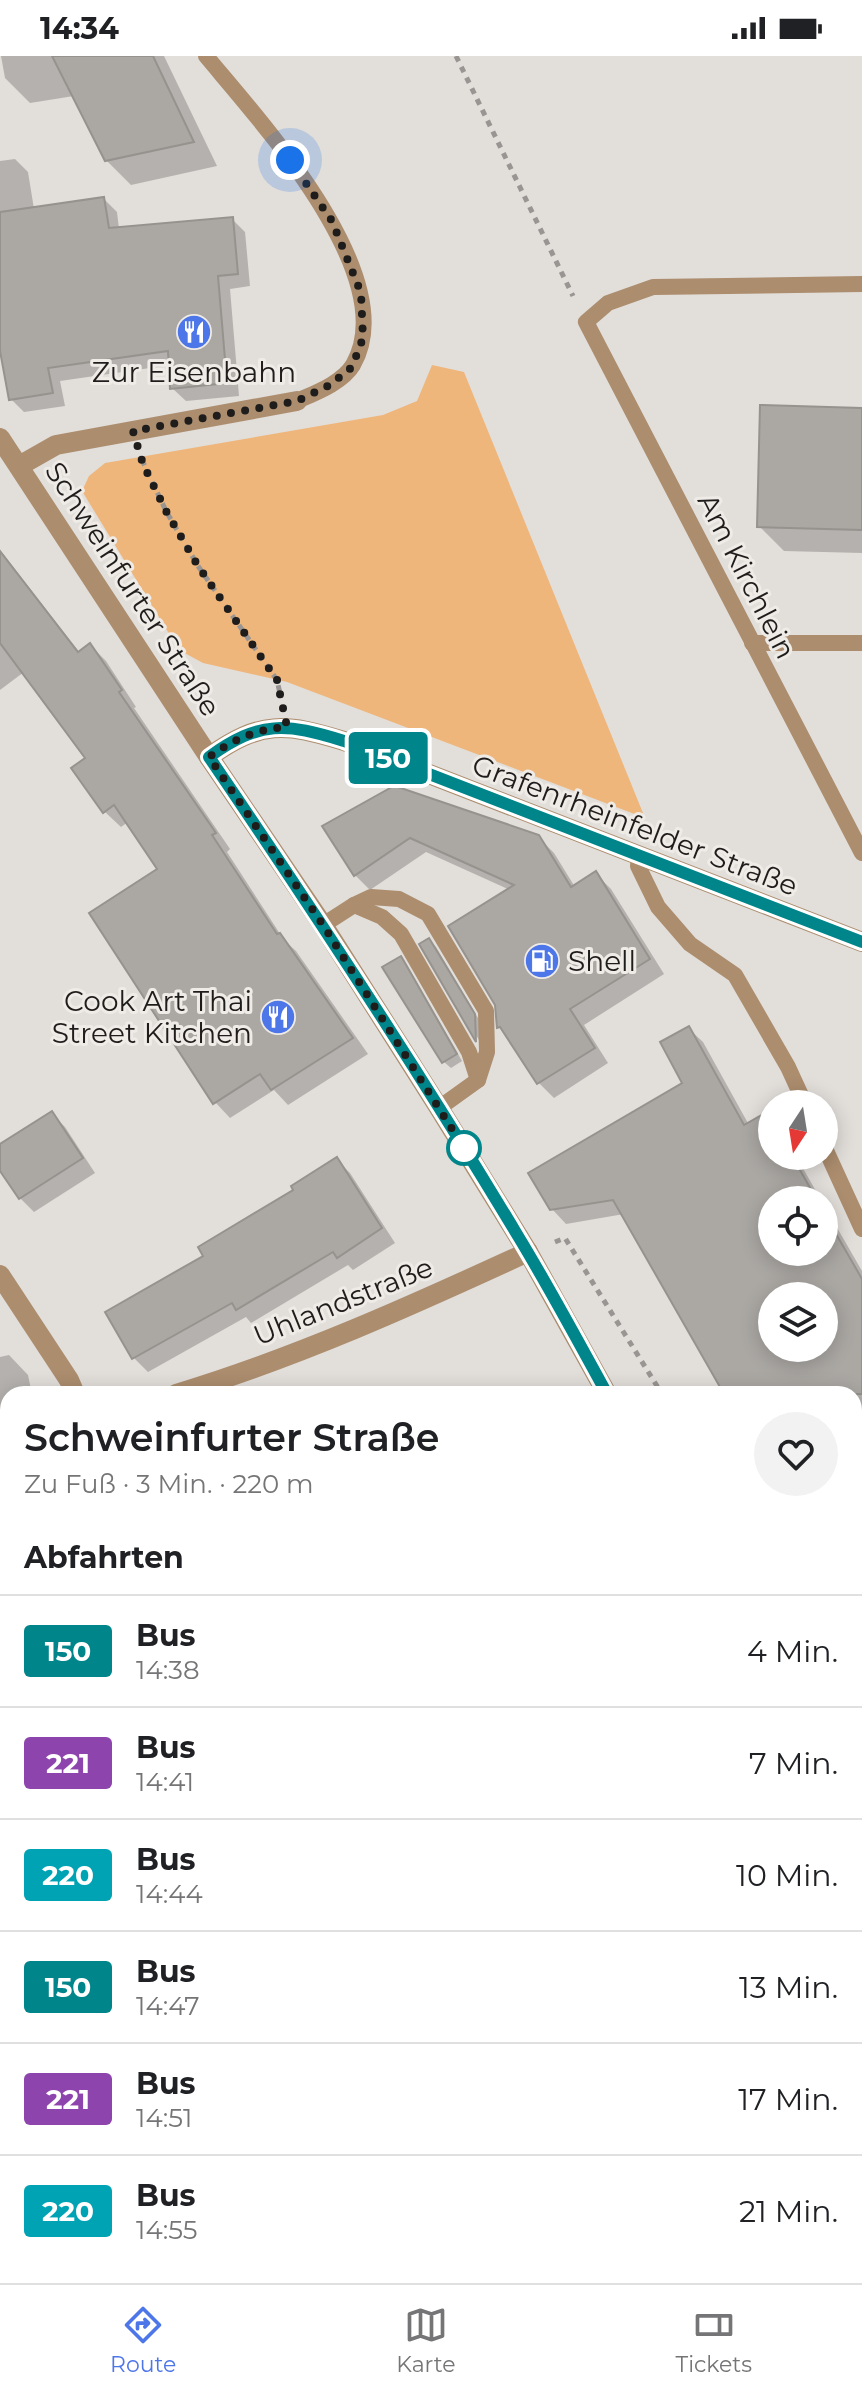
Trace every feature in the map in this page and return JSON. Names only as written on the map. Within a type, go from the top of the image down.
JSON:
[{"type":"street","name":"Schweinfurter Straße","points":[[19,466],[56,445],[297,401]]},
{"type":"street","name":"Schweinfurter Straße","points":[[0,438],[323,925],[528,1252],[603,1386]]},
{"type":"street","name":"Grafenrheinfelder Straße","points":[[209,757],[231,741],[264,729],[287,727],[310,730],[862,942]]},
{"type":"street","name":"Uhlandstraße","points":[[202,1386],[381,1319],[528,1252]]},
{"type":"street","points":[[0,1275],[72,1386]]},
{"type":"lane","points":[[206,56],[275,140],[332,221],[361,293],[363,338],[352,367],[330,385],[297,401]]},
{"type":"lane","points":[[586,322],[608,303],[653,287],[862,284]]},
{"type":"lane","name":"Am Kirchlein","points":[[586,322],[862,853]]},
{"type":"lane","points":[[752,643],[862,643]]},
{"type":"lane","points":[[639,855],[638,866],[658,907],[690,944],[735,975],[799,1090]]},
{"type":"lane","points":[[323,925],[371,897],[399,899],[428,914],[486,1011],[487,1052],[478,1080],[439,1108]]},
{"type":"lane","points":[[354,905],[382,917],[401,934],[469,1052],[478,1080]]},
{"type":"lane","points":[[835,1170],[862,1229]]},
{"type":"path","points":[[456,56],[586,322]]},
{"type":"path","points":[[133,431],[143,464],[166,511],[198,566],[277,680],[287,727]]},
{"type":"path","points":[[528,1252],[565,1238],[657,1386]]},
{"type":"shaded area","points":[[432,365],[464,372],[645,818],[287,682],[203,663],[179,650],[82,491],[89,476],[105,463],[383,415],[417,401]]},
{"type":"building","points":[[52,56],[153,56],[194,142],[105,161]]},
{"type":"building","points":[[104,197],[109,228],[233,217],[238,274],[218,276],[227,383],[170,389],[168,351],[48,368],[53,393],[9,400],[0,351],[0,212]]},
{"type":"building","points":[[760,405],[862,408],[862,530],[757,527]]},
{"type":"building","points":[[0,551],[78,652],[90,643],[122,690],[119,692],[216,833],[212,835],[277,934],[280,933],[353,1038],[271,1090],[260,1074],[213,1104],[89,913],[157,869],[114,805],[103,813],[71,768],[85,758],[0,643]]},
{"type":"building","points":[[392,787],[539,835],[571,887],[596,871],[650,959],[570,1009],[595,1048],[537,1084],[500,1027],[497,1028],[495,1005],[448,926],[514,885],[410,838],[354,876],[322,826]]},
{"type":"building","points":[[429,938],[475,1014],[476,1042],[419,944]]},
{"type":"building","points":[[401,956],[457,1054],[442,1063],[382,967]]},
{"type":"building","points":[[689,1026],[744,1125],[758,1117],[758,1170],[800,1170],[809,1186],[758,1186],[758,1266],[838,1266],[838,1237],[862,1279],[862,1386],[719,1386],[613,1200],[550,1210],[528,1173],[682,1083],[660,1042]]},
{"type":"building","points":[[52,1111],[83,1158],[19,1199],[0,1171],[0,1144]]},
{"type":"building","points":[[337,1157],[382,1228],[337,1258],[333,1252],[236,1310],[232,1303],[132,1359],[105,1312],[203,1256],[198,1247],[293,1190],[291,1186]]},
{"type":"bus line","name":"150","points":[[603,1386],[528,1252],[439,1108],[323,925],[209,757],[231,741],[264,729],[287,727],[310,730],[862,942]]},
{"type":"place","name":"Zur Eisenbahn","points":[[194,332]]},
{"type":"place","name":"Shell","points":[[542,961]]},
{"type":"place","name":"Cook Art Thai Street Kitchen","points":[[278,1017]]},
{"type":"route","points":[[290,160],[332,221],[361,293],[363,338],[352,367],[330,385],[297,401],[133,431],[143,464],[166,511],[198,566],[277,680],[287,727],[264,729],[231,741],[209,757],[323,925],[464,1148]]}]
